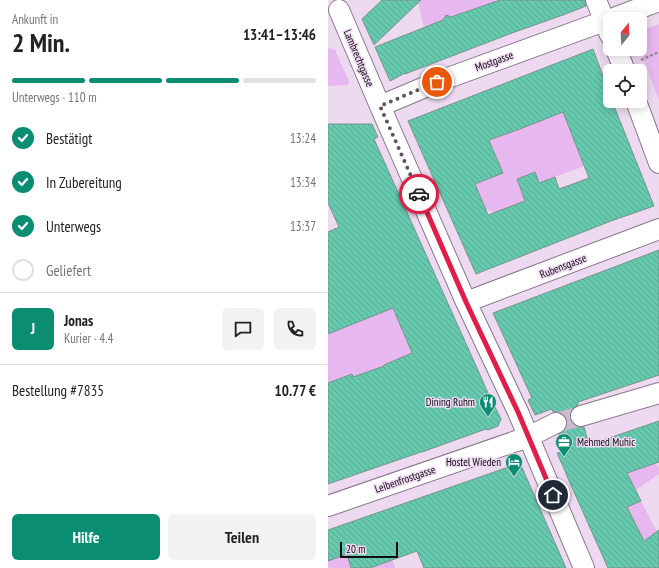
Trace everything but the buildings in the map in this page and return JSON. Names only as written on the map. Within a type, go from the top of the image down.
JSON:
[{"type":"street","points":[[596,0],[603,13]]},
{"type":"street","name":"Mostgasse","points":[[635,12],[659,1]]},
{"type":"street","name":"Lambrechtgasse","points":[[338,10],[466,302],[518,412],[584,568]]},
{"type":"street","name":"Mostgasse","points":[[380,106],[437,82],[603,26]]},
{"type":"street","points":[[639,108],[659,163]]},
{"type":"street","name":"Rubensgasse","points":[[466,302],[659,229]]},
{"type":"street","points":[[581,416],[659,393]]},
{"type":"street","name":"Leibenfrostgasse","points":[[328,506],[528,437],[556,423]]},
{"type":"shaded area","points":[[421,0],[500,0],[451,17],[449,16],[424,28],[418,2]]},
{"type":"shaded area","points":[[659,24],[659,100],[647,69],[647,64],[645,64],[642,56],[647,56],[647,28]]},
{"type":"shaded area","points":[[328,48],[335,50],[349,84],[328,86]]},
{"type":"shaded area","points":[[564,99],[584,166],[539,183],[535,172],[517,179],[525,201],[496,217],[493,212],[488,210],[484,211],[459,148],[503,172],[485,128]]},
{"type":"shaded area","points":[[380,279],[419,326],[403,333],[413,358],[399,359],[384,365],[385,368],[353,377],[352,374],[328,387],[328,334],[392,308]]},
{"type":"shaded area","points":[[655,463],[659,468],[659,474],[636,490],[627,473]]},
{"type":"shaded area","points":[[641,501],[659,536],[650,541],[645,539],[642,545],[622,519],[631,515],[627,507]]},
{"type":"shaded area","points":[[347,554],[351,568],[328,568],[328,561]]},
{"type":"shaded area","points":[[392,560],[395,568],[370,568]]},
{"type":"tunnel","points":[[556,423],[581,416]]},
{"type":"way so far","points":[[419,194],[380,106],[437,82]]},
{"type":"place","name":"Dining Ruhm","points":[[488,417]]},
{"type":"place","name":"Mehmed Muhic","points":[[564,457]]},
{"type":"place","name":"Hostel Wieden","points":[[514,477]]},
{"type":"route","points":[[419,194],[466,302],[518,412],[553,495]]}]
